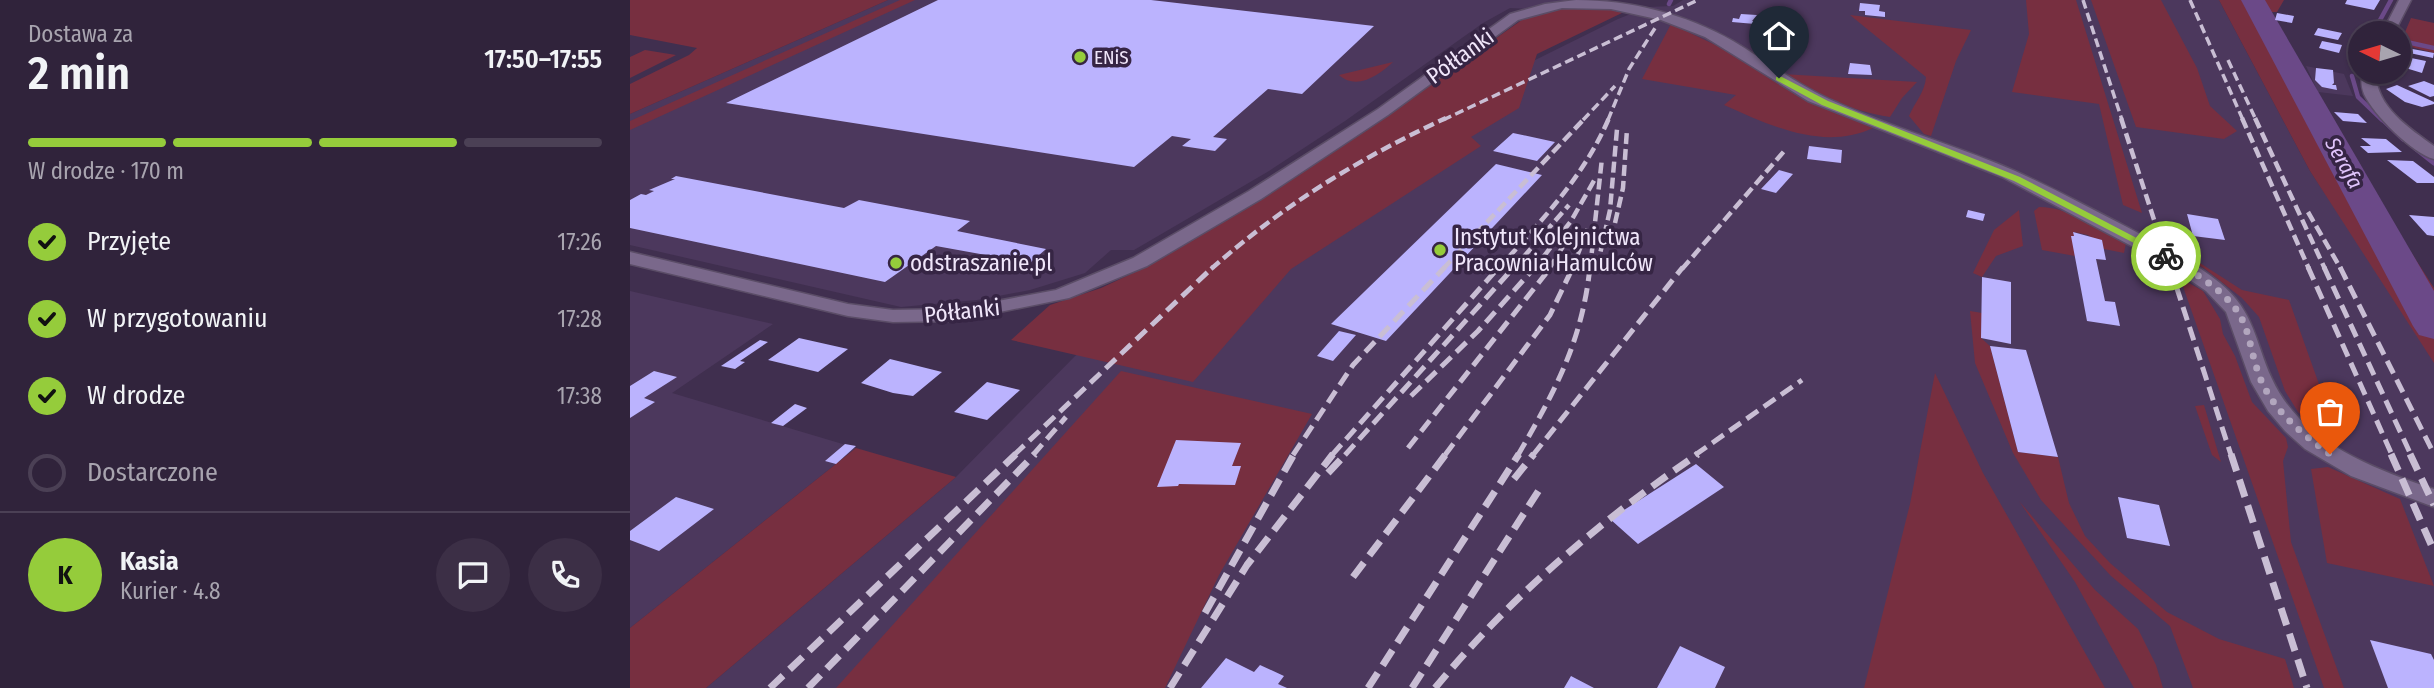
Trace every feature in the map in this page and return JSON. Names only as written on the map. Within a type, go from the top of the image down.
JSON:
[{"type":"street","points":[[2394,21],[2405,0]]},
{"type":"street","name":"Półłanki","points":[[630,258],[848,310],[893,316],[955,315],[1062,294],[1140,262],[1255,195],[1374,118],[1514,17],[1548,7],[1620,3],[1708,33],[1806,94],[2017,179],[2178,263],[2210,285],[2235,308],[2247,331],[2261,381],[2291,423],[2344,463],[2392,485],[2434,498]]},
{"type":"street","points":[[2368,84],[2373,99],[2434,154]]},
{"type":"shaded area","points":[[630,0],[888,0],[630,114],[630,84],[689,55],[697,48],[630,35]]},
{"type":"shaded area","points":[[888,0],[1591,0],[1585,4],[1535,9],[1510,8],[1483,23],[1345,121],[1269,171],[1134,250],[1111,250],[1085,273],[1030,290],[977,300],[901,307],[630,245],[630,114]]},
{"type":"shaded area","points":[[900,0],[915,0],[630,130],[630,121]]},
{"type":"shaded area","points":[[1683,0],[2219,0],[2310,171],[2434,357],[2434,688],[706,688],[956,477],[1149,281],[1355,149],[1618,19],[1648,7],[1673,6]]},
{"type":"shaded area","points":[[2026,0],[2076,0],[2142,213],[2123,205],[2099,104],[2012,92],[2029,34]]},
{"type":"shaded area","points":[[2091,0],[2161,0],[2197,68],[2210,106],[2237,131],[2224,139],[2136,127]]},
{"type":"shaded area","points":[[2219,0],[2284,0],[2277,12],[2267,12],[2305,88],[2434,288],[2434,363],[2310,171]]},
{"type":"shaded area","points":[[1572,7],[1626,11],[1537,54],[1519,108],[1471,137],[1481,146],[1291,269],[1193,382],[1011,340],[1050,305],[1101,288],[1148,266],[1286,182],[1352,140],[1526,17]]},
{"type":"shaded area","points":[[1850,15],[1971,30],[1956,61],[1931,136],[1924,134],[1909,116],[1922,92],[1926,77]]},
{"type":"shaded area","points":[[2411,18],[2434,23],[2434,53],[2412,47],[2412,21],[2410,21]]},
{"type":"shaded area","points":[[1671,24],[1724,49],[1782,86],[1873,128],[1835,137],[1797,133],[1724,105],[1736,95],[1642,79]]},
{"type":"shaded area","points":[[645,50],[676,55],[630,78],[630,57]]},
{"type":"shaded area","points":[[1393,62],[1375,76],[1360,81],[1346,80],[1339,75]]},
{"type":"shaded area","points":[[2306,66],[2344,74],[2353,96],[2318,92]]},
{"type":"shaded area","points":[[1782,74],[1917,82],[1902,98],[1890,117],[1861,111],[1834,101]]},
{"type":"shaded area","points":[[2039,207],[2062,211],[2095,225],[2126,243],[2124,253],[2104,249],[2088,235],[2074,232],[2072,236],[2075,256],[2042,250],[2034,211]]},
{"type":"shaded area","points":[[2019,210],[2023,246],[1996,256],[1982,277],[1973,273],[1994,230]]},
{"type":"shaded area","points":[[2175,247],[2242,290],[2289,300],[2330,415],[2315,428],[2298,412],[2285,391],[2259,317],[2242,298],[2205,269],[2178,253]]},
{"type":"shaded area","points":[[2180,278],[2203,291],[2220,319],[2223,334],[2235,356],[2252,402],[2286,438],[2288,447],[2283,461],[2291,542],[2344,688],[2324,688]]},
{"type":"shaded area","points":[[630,291],[773,324],[672,393],[856,448],[630,628]]},
{"type":"shaded area","points":[[1970,311],[1982,313],[1981,338],[1990,346],[2018,452],[2058,457],[2069,503],[2085,536],[2110,563],[2167,612],[2219,639],[2285,659],[2294,688],[2193,688],[2170,626],[2111,576],[2041,500],[2013,453],[1975,363]]},
{"type":"shaded area","points":[[1121,371],[1312,414],[1219,575],[1165,688],[836,688]]},
{"type":"shaded area","points":[[1935,373],[1983,473],[2105,688],[1864,688],[1910,504]]},
{"type":"shaded area","points":[[2204,405],[2221,462],[2212,455],[2195,406]]},
{"type":"shaded area","points":[[856,448],[956,477],[706,688],[630,688],[630,628]]},
{"type":"shaded area","points":[[2328,467],[2400,499],[2434,586],[2327,563],[2311,469]]},
{"type":"shaded area","points":[[2019,501],[2095,590],[2138,629],[2156,665],[2163,688],[2134,688],[2075,582]]},
{"type":"building","name":"ENiS","points":[[938,0],[1151,0],[1374,26],[1302,94],[1268,89],[1213,137],[1227,139],[1215,151],[1182,146],[1191,139],[1172,136],[1134,167],[726,103]]},
{"type":"building","points":[[2347,0],[2380,0],[2374,10],[2345,4]]},
{"type":"building","points":[[1860,3],[1880,5],[1879,11],[1885,12],[1885,17],[1865,15],[1865,11],[1859,11]]},
{"type":"building","points":[[2277,13],[2294,16],[2292,23],[2275,20]]},
{"type":"building","points":[[1741,14],[1757,15],[1752,21],[1755,21],[1755,24],[1732,22],[1733,18],[1739,19]]},
{"type":"building","points":[[1785,18],[1795,19],[1797,25],[1793,28],[1779,25]]},
{"type":"building","points":[[2318,28],[2342,33],[2338,40],[2314,35]]},
{"type":"building","points":[[2322,41],[2342,45],[2339,53],[2319,48]]},
{"type":"building","points":[[2412,49],[2434,53],[2433,58],[2412,54]]},
{"type":"building","points":[[2412,58],[2426,61],[2422,73],[2412,70]]},
{"type":"building","points":[[1850,63],[1870,65],[1872,75],[1848,74]]},
{"type":"building","points":[[2316,68],[2333,70],[2332,85],[2336,85],[2337,90],[2322,87],[2315,80]]},
{"type":"building","points":[[2424,81],[2434,85],[2434,96],[2430,97],[2408,86]]},
{"type":"building","points":[[2397,85],[2434,104],[2422,107],[2405,102],[2386,89]]},
{"type":"building","points":[[2334,112],[2358,114],[2367,123],[2343,121]]},
{"type":"building","points":[[1513,133],[1555,142],[1537,161],[1493,151]]},
{"type":"building","points":[[2361,138],[2386,139],[2402,152],[2368,153],[2360,146],[2371,146]]},
{"type":"building","points":[[1809,146],[1842,150],[1841,163],[1807,159]]},
{"type":"building","points":[[2387,160],[2413,161],[2434,177],[2434,183],[2417,183]]},
{"type":"building","name":"Instytut Kolejnictwa Pracownia Hamulców","points":[[1496,164],[1542,175],[1386,341],[1331,324]]},
{"type":"building","points":[[1779,170],[1793,174],[1776,193],[1761,189]]},
{"type":"building","points":[[676,176],[844,208],[859,200],[970,221],[957,231],[1046,249],[1030,263],[936,246],[885,282],[630,228],[630,200],[654,191],[649,190],[675,179],[671,179]]},
{"type":"building","points":[[1968,210],[1985,214],[1983,221],[1966,217]]},
{"type":"building","points":[[2187,214],[2218,219],[2225,240],[2193,236]]},
{"type":"building","points":[[2409,215],[2434,217],[2434,236],[2427,235]]},
{"type":"building","points":[[2073,232],[2102,240],[2106,260],[2096,259],[2105,301],[2115,302],[2120,326],[2087,321],[2071,236],[2074,236]]},
{"type":"building","points":[[1982,277],[2011,282],[2011,344],[1981,338]]},
{"type":"building","points":[[1339,331],[1356,335],[1333,361],[1317,356]]},
{"type":"building","points":[[799,338],[848,349],[818,372],[768,360]]},
{"type":"building","points":[[760,340],[768,342],[740,361],[745,362],[735,369],[721,366]]},
{"type":"building","points":[[1990,346],[2026,350],[2058,457],[2018,452]]},
{"type":"building","points":[[890,359],[942,372],[913,396],[861,383]]},
{"type":"building","points":[[654,371],[677,377],[644,398],[655,402],[630,418],[630,386]]},
{"type":"building","points":[[987,382],[1020,390],[987,420],[954,412]]},
{"type":"building","points":[[795,404],[807,408],[783,426],[771,423]]},
{"type":"building","points":[[1176,440],[1241,443],[1232,466],[1241,466],[1235,485],[1179,484],[1157,487]]},
{"type":"building","points":[[845,444],[856,446],[836,464],[825,461]]},
{"type":"building","points":[[1696,464],[1724,487],[1638,544],[1610,519]]},
{"type":"building","points":[[676,497],[714,509],[659,551],[630,540],[630,531]]},
{"type":"building","points":[[2118,497],[2159,505],[2170,546],[2127,538]]},
{"type":"building","points":[[2370,640],[2431,654],[2434,660],[2434,688],[2388,688]]},
{"type":"building","points":[[1680,646],[1725,667],[1715,688],[1657,688]]},
{"type":"building","points":[[1226,658],[1254,672],[1260,665],[1284,676],[1278,684],[1287,688],[1201,688]]},
{"type":"building","points":[[1571,676],[1594,688],[1564,688]]},
{"type":"waterway","points":[[1669,4],[1671,0]]},
{"type":"waterway","name":"Serafa","points":[[2253,0],[2434,326]]},
{"type":"waterway","points":[[2380,21],[2391,0]]},
{"type":"waterway","points":[[2412,43],[2434,48]]},
{"type":"waterway","points":[[2354,84],[2358,97],[2382,120]]},
{"type":"waterway","points":[[2381,118],[2403,139]]},
{"type":"waterway","points":[[2415,148],[2434,163]]},
{"type":"railway","points":[[1443,120],[1698,0]]},
{"type":"railway","points":[[2083,0],[2122,120]]},
{"type":"railway","points":[[2190,0],[2243,120]]},
{"type":"railway","points":[[1608,120],[1629,69],[1657,25]]},
{"type":"railway","points":[[2228,60],[2256,120]]},
{"type":"railway","points":[[1583,120],[1615,86]]},
{"type":"railway","points":[[1211,269],[1323,184],[1446,118]]},
{"type":"railway","points":[[1443,269],[1585,118]]},
{"type":"railway","points":[[1498,269],[1574,179],[1599,140],[1609,118]]},
{"type":"railway","points":[[2121,118],[2170,269]]},
{"type":"railway","points":[[2242,118],[2309,269]]},
{"type":"railway","points":[[2255,118],[2325,269]]},
{"type":"railway","points":[[1597,267],[1610,210],[1617,129]]},
{"type":"railway","points":[[1615,223],[1623,188],[1627,129]]},
{"type":"railway","points":[[1682,269],[1786,149]]},
{"type":"railway","points":[[1590,269],[1602,158]]},
{"type":"railway","points":[[1534,269],[1571,221],[1595,179]]},
{"type":"railway","points":[[1513,269],[1569,205]]},
{"type":"railway","points":[[2308,212],[2341,269]]},
{"type":"railway","points":[[1572,269],[1588,228]]},
{"type":"railway","points":[[1549,269],[1570,235]]},
{"type":"railway","points":[[1014,455],[1213,267]]},
{"type":"railway","points":[[1293,455],[1353,365],[1445,267]]},
{"type":"railway","points":[[1332,455],[1499,267]]},
{"type":"railway","points":[[1345,455],[1514,267]]},
{"type":"railway","points":[[1411,396],[1478,331],[1535,267]]},
{"type":"railway","points":[[1408,448],[1551,267]]},
{"type":"railway","points":[[1445,455],[1550,315],[1573,267]]},
{"type":"railway","points":[[1518,455],[1565,365],[1581,319],[1590,267]]},
{"type":"railway","points":[[1533,455],[1683,267]]},
{"type":"railway","points":[[2170,267],[2231,455]]},
{"type":"railway","points":[[2308,267],[2392,455]]},
{"type":"railway","points":[[2324,267],[2411,455]]},
{"type":"railway","points":[[2340,267],[2434,454]]},
{"type":"railway","points":[[1695,455],[1802,380]]},
{"type":"railway","points":[[1033,455],[1066,417]]},
{"type":"railway","points":[[770,688],[1016,454]]},
{"type":"railway","points":[[808,688],[1035,454]]},
{"type":"railway","points":[[1205,613],[1294,454]]},
{"type":"railway","points":[[1170,688],[1247,565],[1333,454]]},
{"type":"railway","points":[[1328,473],[1346,454]]},
{"type":"railway","points":[[1353,577],[1446,454]]},
{"type":"railway","points":[[1368,688],[1519,454]]},
{"type":"railway","points":[[1514,479],[1534,454]]},
{"type":"railway","points":[[1435,688],[1494,622],[1558,562],[1626,506],[1698,454]]},
{"type":"railway","points":[[2231,454],[2307,688]]},
{"type":"railway","points":[[2391,454],[2434,551]]},
{"type":"railway","points":[[2410,454],[2434,505]]},
{"type":"railway","points":[[1412,688],[1539,490]]},
{"type":"way so far","points":[[2166,256],[2210,285],[2235,308],[2247,331],[2261,381],[2273,402],[2303,434],[2330,454]]},
{"type":"place","name":"ENiS","points":[[1080,57]]},
{"type":"place","name":"Instytut Kolejnictwa Pracownia Hamulców","points":[[1440,250]]},
{"type":"place","name":"odstraszanie.pl","points":[[896,263]]},
{"type":"route","points":[[1779,78],[1825,103],[1991,167],[2166,256]]}]
